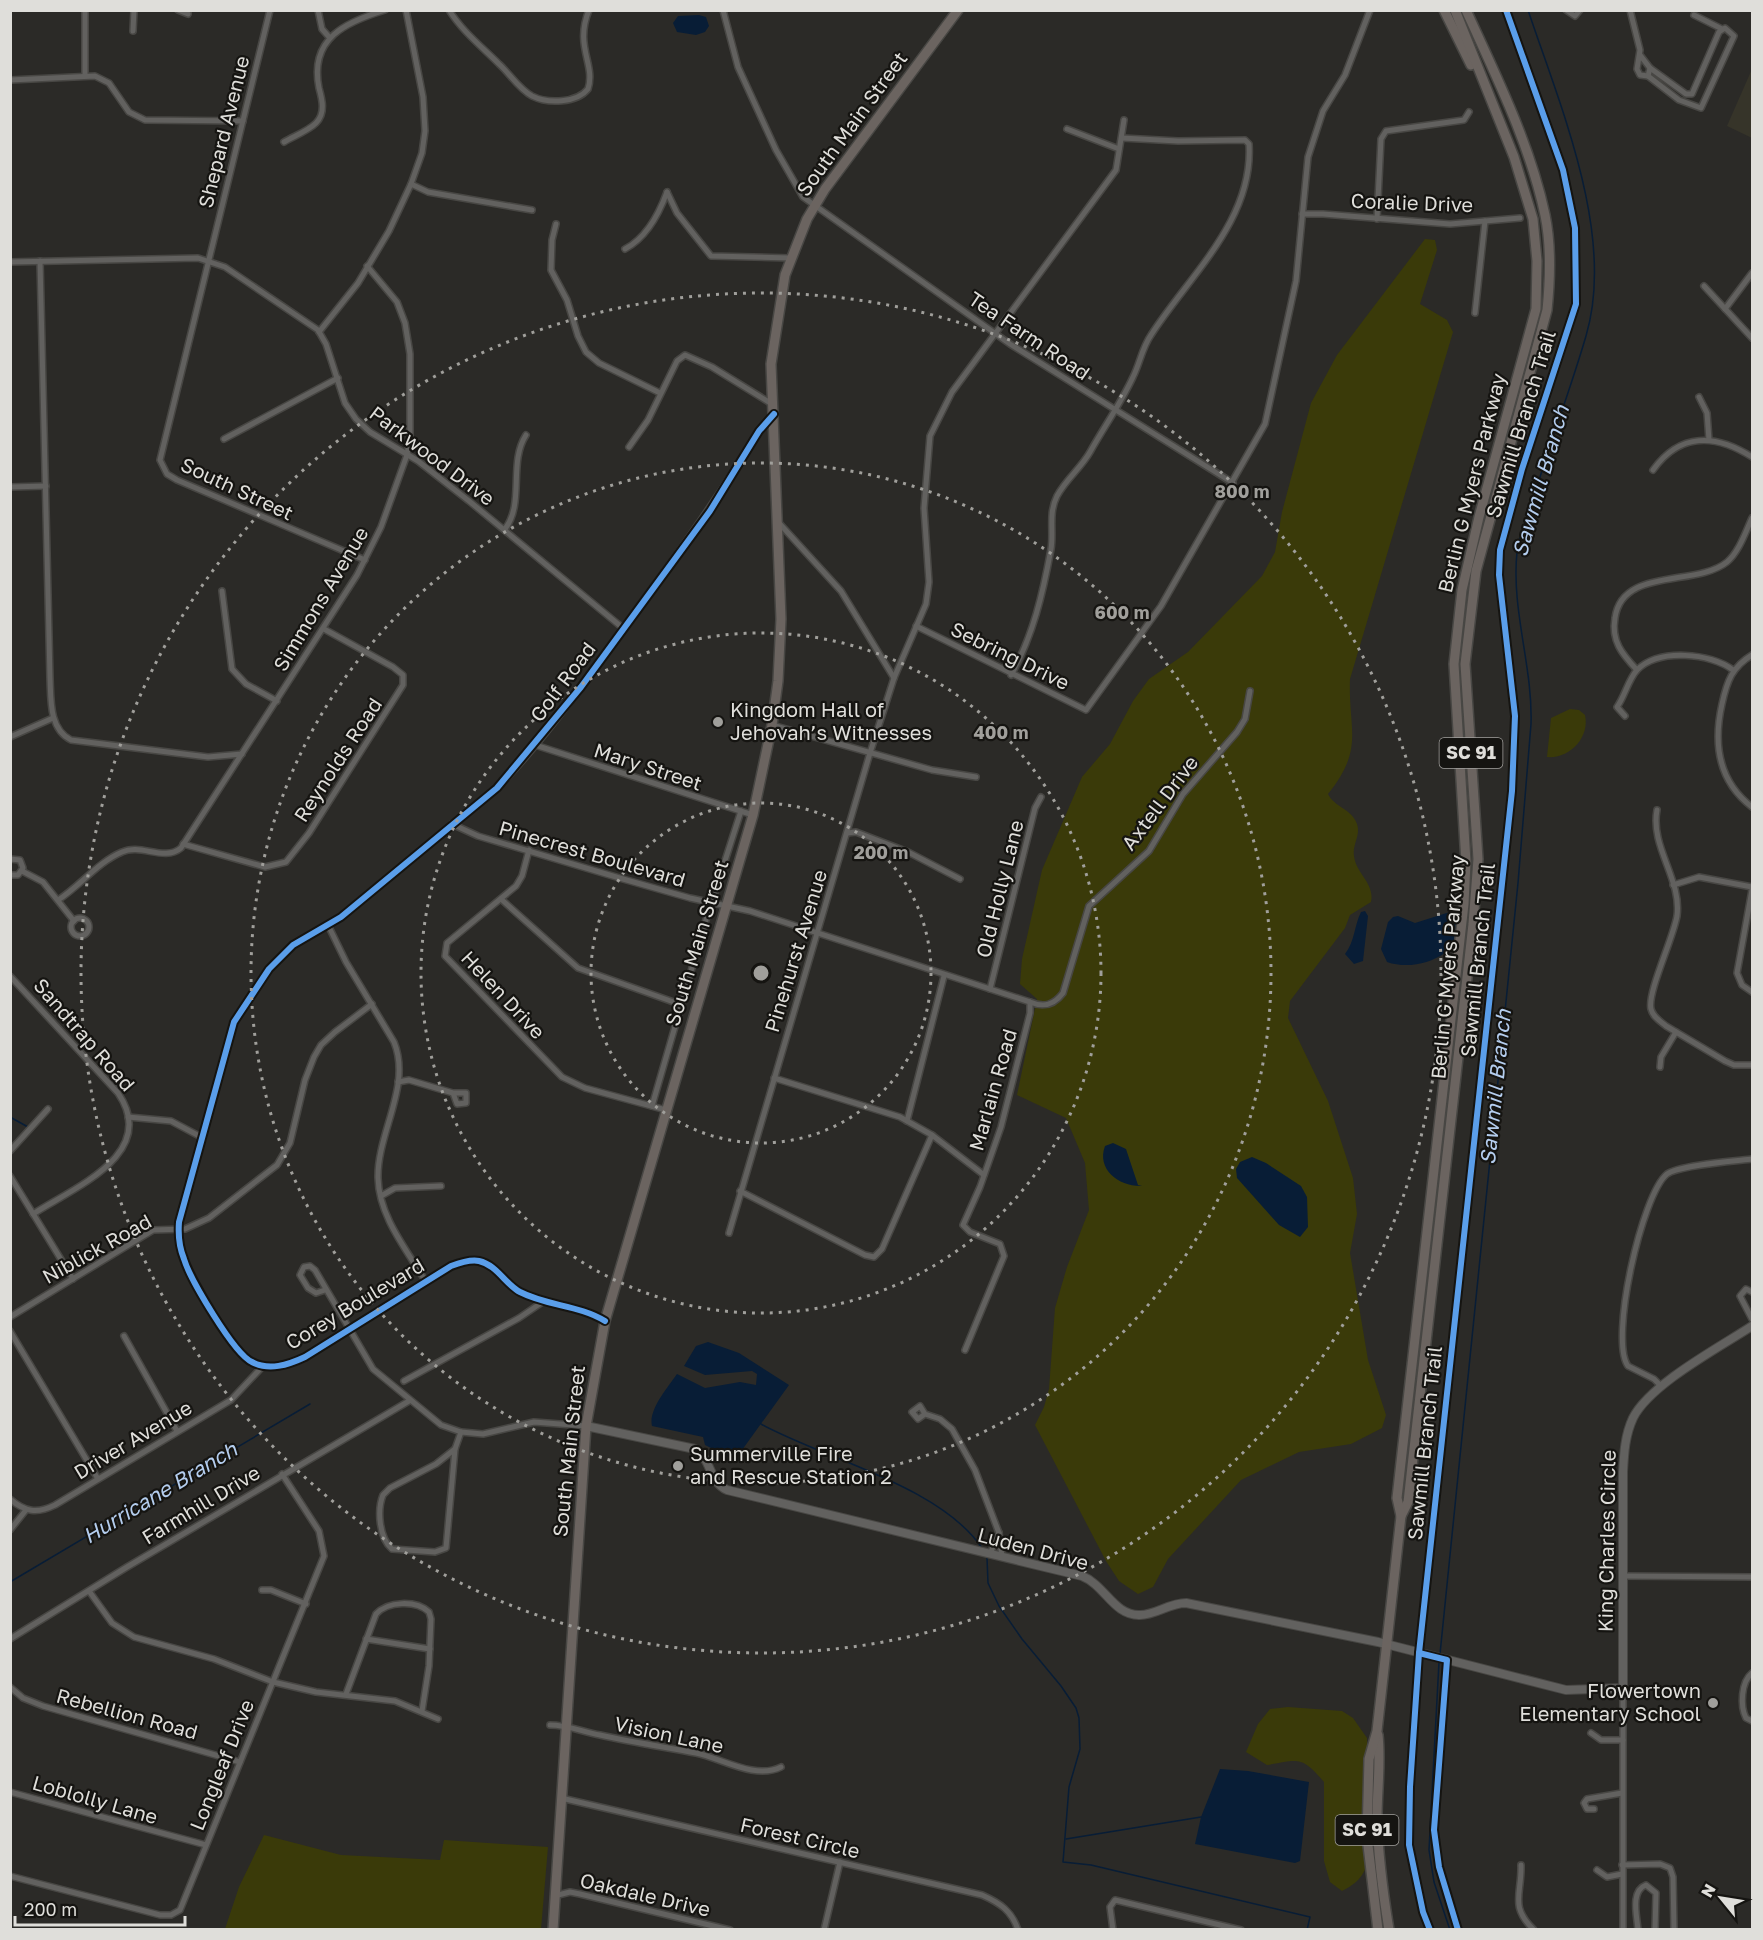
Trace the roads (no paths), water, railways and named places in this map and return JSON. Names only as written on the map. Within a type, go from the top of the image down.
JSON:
[{"type":"main road","name":"South Main Street","points":[[552,1929],[586,1426],[605,1321],[753,815],[772,725],[781,650],[779,523],[771,349],[781,293],[791,258],[815,205],[839,168],[958,10]]},
{"type":"main road","points":[[1444,10],[1498,119]]},
{"type":"main road","name":"Berlin G Myers Parkway","points":[[1378,1929],[1367,1837],[1369,1759],[1377,1731],[1388,1645],[1401,1516],[1397,1498],[1464,904],[1466,862],[1454,664],[1462,590],[1479,517],[1536,309],[1537,261],[1533,219],[1514,157],[1455,10]]},
{"type":"main road","name":"Berlin G Myers Parkway","points":[[1401,1516],[1408,1502],[1478,859],[1465,664],[1476,571],[1547,310],[1549,288],[1545,216],[1524,146],[1466,10]]},
{"type":"main road","points":[[1473,10],[1493,69]]},
{"type":"main road","points":[[1536,309],[1547,310]]},
{"type":"main road","points":[[1449,1027],[1461,1028]]},
{"type":"main road","name":"Berlin G Myers Parkway","points":[[1377,1731],[1381,1761],[1377,1816],[1379,1853],[1389,1929]]},
{"type":"street","points":[[85,76],[86,10]]},
{"type":"street","points":[[134,10],[134,31]]},
{"type":"street","points":[[178,10],[188,14]]},
{"type":"street","name":"Shepard Avenue","points":[[207,260],[270,10]]},
{"type":"street","points":[[318,10],[322,29],[330,38]]},
{"type":"street","points":[[284,142],[317,122],[321,113],[319,60],[330,38],[348,23],[385,10]]},
{"type":"street","points":[[10,262],[190,257],[207,260],[225,267],[319,332],[367,266],[389,231],[411,184],[422,153],[425,120],[406,10]]},
{"type":"street","points":[[449,10],[463,29],[514,81],[529,94],[546,101],[575,98],[588,89],[590,80],[582,36],[589,10]]},
{"type":"street","name":"Tea Farm Road","points":[[723,10],[738,67],[798,191],[996,334],[1233,483]]},
{"type":"street","points":[[1233,483],[1265,424],[1296,281],[1308,157],[1320,119],[1345,75],[1370,10]]},
{"type":"street","points":[[1566,10],[1575,16],[1580,10]]},
{"type":"street","points":[[1629,10],[1640,55],[1650,68],[1689,95],[1693,93],[1722,29]]},
{"type":"street","points":[[1640,55],[1637,69],[1640,75],[1648,76],[1679,100],[1698,109],[1702,107],[1734,36],[1730,30],[1722,29],[1694,15]]},
{"type":"street","points":[[1707,60],[1721,65]]},
{"type":"street","points":[[1648,76],[1650,68]]},
{"type":"street","points":[[1703,71],[1716,76]]},
{"type":"street","points":[[10,80],[85,76],[104,79],[129,112],[145,120],[243,120]]},
{"type":"street","points":[[1377,219],[1381,139],[1386,131],[1464,120],[1469,112]]},
{"type":"street","name":"Pinehurst Avenue","points":[[729,1233],[870,753],[894,678],[926,604],[928,589],[924,508],[930,436],[952,392],[1116,170],[1124,120]]},
{"type":"street","points":[[1066,129],[1119,149]]},
{"type":"street","points":[[1011,675],[1036,618],[1051,548],[1051,520],[1054,502],[1066,481],[1088,456],[1132,380],[1150,335],[1224,235],[1244,185],[1249,144],[1241,140],[1178,141],[1134,136],[1122,138]]},
{"type":"street","points":[[411,184],[428,192],[532,210]]},
{"type":"street","points":[[625,249],[641,237],[658,214],[667,192],[677,213],[711,256],[791,258]]},
{"type":"street","name":"Coralie Drive","points":[[1302,214],[1323,213],[1450,224],[1520,218]]},
{"type":"street","points":[[1474,313],[1485,221]]},
{"type":"street","points":[[556,224],[552,240],[551,270],[567,300],[578,336],[586,352],[599,363],[660,393]]},
{"type":"street","name":"South Street","points":[[207,260],[202,291],[161,453],[160,460],[167,474],[282,527],[365,560]]},
{"type":"street","points":[[40,261],[39,311],[45,383],[50,678],[53,718],[61,734],[71,740],[208,757],[242,754]]},
{"type":"street","name":"Simmons Avenue","points":[[58,900],[122,852],[138,850],[166,854],[176,852],[324,629],[365,560],[381,527],[407,455],[410,435],[410,354],[405,323],[397,303],[367,266]]},
{"type":"street","points":[[1725,309],[1752,273]]},
{"type":"street","points":[[1704,286],[1752,338]]},
{"type":"street","name":"Parkwood Drive","points":[[319,332],[338,378],[345,403],[356,419],[370,432],[407,455],[505,529],[624,629]]},
{"type":"street","points":[[629,447],[677,361],[688,355],[774,409]]},
{"type":"street","points":[[224,440],[338,378]]},
{"type":"street","points":[[1700,397],[1707,413],[1708,440]]},
{"type":"street","name":"Golf Road","points":[[328,925],[497,788],[536,745],[710,510],[774,409]]},
{"type":"street","points":[[505,529],[514,513],[516,474],[526,435]]},
{"type":"street","points":[[1653,470],[1672,450],[1698,440],[1722,442],[1752,457]]},
{"type":"street","name":"Sebring Drive","points":[[916,626],[1011,675],[1086,710],[1161,606],[1233,483]]},
{"type":"street","points":[[10,487],[46,486]]},
{"type":"street","points":[[1637,670],[1616,644],[1613,630],[1615,614],[1624,597],[1638,586],[1703,575],[1727,562],[1735,552],[1752,518]]},
{"type":"street","points":[[779,523],[842,591],[894,678]]},
{"type":"street","points":[[222,591],[232,669],[246,684],[277,701]]},
{"type":"street","name":"Reynolds Road","points":[[183,844],[203,852],[265,867],[286,862],[303,843],[403,686],[403,675],[393,667],[324,629]]},
{"type":"street","points":[[1625,716],[1617,707],[1637,670],[1662,659],[1697,655],[1712,658],[1733,670]]},
{"type":"street","points":[[1752,655],[1733,670],[1726,684],[1719,720],[1717,747],[1730,784],[1752,807]]},
{"type":"street","name":"Axtell Drive","points":[[1030,1002],[1046,1005],[1054,1002],[1063,993],[1089,906],[1149,851],[1183,794],[1237,732],[1245,719],[1250,690]]},
{"type":"street","points":[[10,737],[53,718]]},
{"type":"street","points":[[772,725],[932,770],[976,777]]},
{"type":"street","name":"Mary Street","points":[[536,745],[753,815]]},
{"type":"street","name":"Old Holly Lane","points":[[990,989],[1035,808],[1041,797]]},
{"type":"street","points":[[1657,810],[1655,833],[1673,885],[1677,908],[1675,926],[1650,1004],[1657,1020],[1676,1032],[1734,1065],[1752,1065]]},
{"type":"street","points":[[652,1107],[711,903],[741,811]]},
{"type":"street","name":"Pinecrest Boulevard","points":[[452,824],[471,834],[817,933],[1030,1002]]},
{"type":"street","points":[[847,833],[856,832],[908,852],[960,879]]},
{"type":"street","name":"Helen Drive","points":[[529,850],[520,881],[447,943],[446,956],[562,1077],[577,1086],[666,1110]]},
{"type":"street","points":[[10,859],[20,860],[22,871]]},
{"type":"street","points":[[22,871],[43,882],[74,921]]},
{"type":"street","points":[[10,875],[18,875],[22,871]]},
{"type":"street","points":[[1673,885],[1699,877],[1752,888],[1737,973],[1742,985],[1752,992]]},
{"type":"street","points":[[501,899],[578,968],[682,1005]]},
{"type":"street","points":[[263,1366],[247,1360],[232,1343],[190,1273],[180,1244],[180,1215],[234,1022],[249,997],[280,956],[293,945],[328,925],[346,962],[397,1048],[398,1082],[379,1162],[381,1196],[391,1224],[426,1282]]},
{"type":"street","name":"Sandtrap Road","points":[[10,976],[118,1093],[128,1116],[126,1140],[116,1160],[104,1170],[33,1214]]},
{"type":"street","points":[[907,1120],[944,976]]},
{"type":"street","name":"Marlain Road","points":[[965,1350],[1004,1256],[1000,1244],[970,1232],[963,1225],[1001,1126],[1030,1013],[1030,1002]]},
{"type":"street","name":"Niblick Road","points":[[10,1317],[153,1230],[168,1228],[179,1230],[209,1218],[277,1166],[290,1143],[305,1080],[321,1045],[372,1004]]},
{"type":"street","points":[[1660,1067],[1661,1057],[1676,1032]]},
{"type":"street","points":[[774,1078],[907,1120],[932,1135],[984,1174]]},
{"type":"street","points":[[398,1082],[409,1080],[453,1093]]},
{"type":"street","points":[[10,1150],[48,1109]]},
{"type":"street","points":[[128,1116],[171,1121],[203,1138]]},
{"type":"street","points":[[740,1191],[811,1229],[865,1255],[874,1257],[882,1249],[932,1135]]},
{"type":"street","points":[[1752,1159],[1677,1170],[1666,1175],[1657,1186],[1627,1280],[1624,1340],[1626,1363],[1662,1386],[1752,1326]]},
{"type":"street","points":[[10,1176],[73,1279]]},
{"type":"street","points":[[381,1196],[395,1188],[441,1185]]},
{"type":"street","name":"Corey Boulevard","points":[[263,1366],[292,1363],[458,1263],[478,1261],[496,1270],[515,1289],[544,1301],[593,1314],[605,1321]]},
{"type":"street","points":[[325,1290],[316,1293],[308,1288],[300,1275],[304,1267],[310,1266],[315,1270],[374,1369],[409,1401],[441,1425],[461,1432],[488,1434],[534,1422],[586,1426]]},
{"type":"street","points":[[1752,1292],[1746,1289],[1740,1296],[1752,1319]]},
{"type":"street","points":[[404,1381],[519,1318],[544,1301]]},
{"type":"street","points":[[10,1331],[98,1479]]},
{"type":"street","points":[[124,1336],[177,1431]]},
{"type":"street","name":"Driver Avenue","points":[[26,1510],[36,1512],[48,1509],[231,1400],[263,1366]]},
{"type":"street","name":"King Charles Circle","points":[[1623,1929],[1622,1576],[1625,1443],[1637,1410],[1647,1397],[1662,1386]]},
{"type":"street","name":"Farmhill Drive","points":[[10,1639],[282,1474],[409,1401]]},
{"type":"street","points":[[925,1414],[940,1419],[952,1429],[982,1484],[999,1533],[1002,1557]]},
{"type":"street","name":"Luden Drive","points":[[586,1426],[695,1449],[706,1457],[717,1482],[727,1490],[1090,1579],[1104,1589],[1118,1608],[1132,1614],[1147,1614],[1169,1604],[1186,1603],[1388,1645],[1566,1690],[1623,1688]]},
{"type":"street","points":[[455,1449],[436,1464],[390,1488],[383,1495],[380,1511],[381,1524],[384,1539],[392,1549],[435,1552],[446,1548],[455,1449],[461,1432]]},
{"type":"street","name":"Longleaf Drive","points":[[10,1876],[160,1915],[171,1915],[180,1910],[322,1564],[323,1544],[303,1503],[282,1474]]},
{"type":"street","points":[[10,1499],[26,1510],[10,1530]]},
{"type":"street","points":[[990,1554],[999,1533]]},
{"type":"street","points":[[1622,1576],[1752,1577]]},
{"type":"street","points":[[262,1590],[271,1590],[306,1604]]},
{"type":"street","points":[[89,1591],[107,1618],[128,1634],[214,1659],[273,1682],[316,1692],[401,1702],[438,1719]]},
{"type":"street","points":[[346,1694],[376,1614],[382,1608],[400,1604],[418,1605],[426,1609],[430,1615],[430,1649],[422,1711]]},
{"type":"street","points":[[366,1639],[430,1649]]},
{"type":"street","points":[[1752,1673],[1744,1685],[1743,1710],[1746,1718],[1752,1721]]},
{"type":"street","name":"Rebellion Road","points":[[10,1687],[23,1698],[43,1706],[240,1762]]},
{"type":"street","name":"Vision Lane","points":[[550,1725],[566,1725],[591,1733],[696,1753],[749,1768],[771,1770],[781,1767]]},
{"type":"street","points":[[1591,1733],[1601,1740],[1623,1740]]},
{"type":"street","name":"Loblolly Lane","points":[[10,1792],[206,1845]]},
{"type":"street","points":[[1594,1809],[1587,1809],[1584,1803],[1587,1799],[1622,1793]]},
{"type":"street","name":"Forest Circle","points":[[561,1797],[982,1895],[998,1902],[1010,1913],[1018,1929]]},
{"type":"street","points":[[824,1929],[840,1862]]},
{"type":"street","points":[[1521,1865],[1518,1907],[1524,1919],[1533,1929]]},
{"type":"street","points":[[1622,1865],[1667,1866],[1673,1874],[1674,1929]]},
{"type":"street","points":[[1597,1870],[1607,1877],[1623,1875]]},
{"type":"street","points":[[1638,1929],[1636,1894],[1646,1885],[1652,1887],[1656,1893],[1655,1929]]},
{"type":"street","name":"Oakdale Drive","points":[[554,1896],[570,1892],[730,1929]]},
{"type":"street","points":[[1113,1929],[1110,1907],[1115,1900],[1241,1929]]},
{"type":"water","points":[[678,16],[706,17],[709,26],[705,32],[696,35],[677,32],[673,23]]},
{"type":"water","points":[[1365,911],[1368,916],[1363,961],[1354,964],[1345,954],[1351,944],[1361,912]]},
{"type":"water","points":[[1453,911],[1461,911],[1469,920],[1464,932],[1448,951],[1425,963],[1399,965],[1387,962],[1381,949],[1388,922],[1393,917],[1398,916],[1415,923]]},
{"type":"water","points":[[1113,1143],[1126,1149],[1138,1185],[1142,1186],[1126,1184],[1118,1180],[1107,1169],[1103,1155],[1105,1146]]},
{"type":"water","points":[[1252,1157],[1266,1163],[1301,1186],[1307,1197],[1308,1227],[1300,1237],[1279,1225],[1237,1178],[1236,1169],[1240,1162]]},
{"type":"water","points":[[708,1342],[739,1353],[789,1385],[737,1457],[731,1458],[705,1445],[703,1437],[652,1426],[656,1406],[677,1374],[705,1388],[740,1382],[756,1385],[757,1374],[752,1371],[705,1375],[684,1366],[696,1346]]},
{"type":"water","points":[[1220,1769],[1248,1771],[1309,1782],[1300,1861],[1295,1863],[1195,1844],[1201,1817]]},
{"type":"waterway","name":"Sawmill Branch","points":[[1440,1654],[1518,883],[1531,724],[1529,681],[1517,595],[1517,552],[1586,336],[1593,297],[1594,256],[1589,214],[1580,171],[1555,87],[1528,10]]},
{"type":"waterway","points":[[10,1117],[28,1127]]},
{"type":"waterway","name":"Hurricane Branch","points":[[10,1582],[310,1404]]},
{"type":"waterway","points":[[761,1424],[880,1476],[939,1507],[963,1526],[982,1548]]},
{"type":"waterway","points":[[987,1558],[988,1583],[999,1606],[1022,1639],[1061,1686],[1076,1708],[1079,1718],[1080,1749],[1069,1787],[1063,1862],[1091,1865],[1310,1917],[1307,1930]]},
{"type":"waterway","name":"Sawmill Branch","points":[[1439,1662],[1429,1850],[1434,1882],[1450,1930]]},
{"type":"waterway","points":[[1066,1839],[1201,1817]]},
{"type":"place","name":"Kingdom Hall of Jehovah’s Witnesses","points":[[718,722]]},
{"type":"place","name":"Summerville Fire and Rescue Station 2","points":[[678,1466]]},
{"type":"place","name":"Flowertown Elementary School","points":[[1713,1703]]}]
